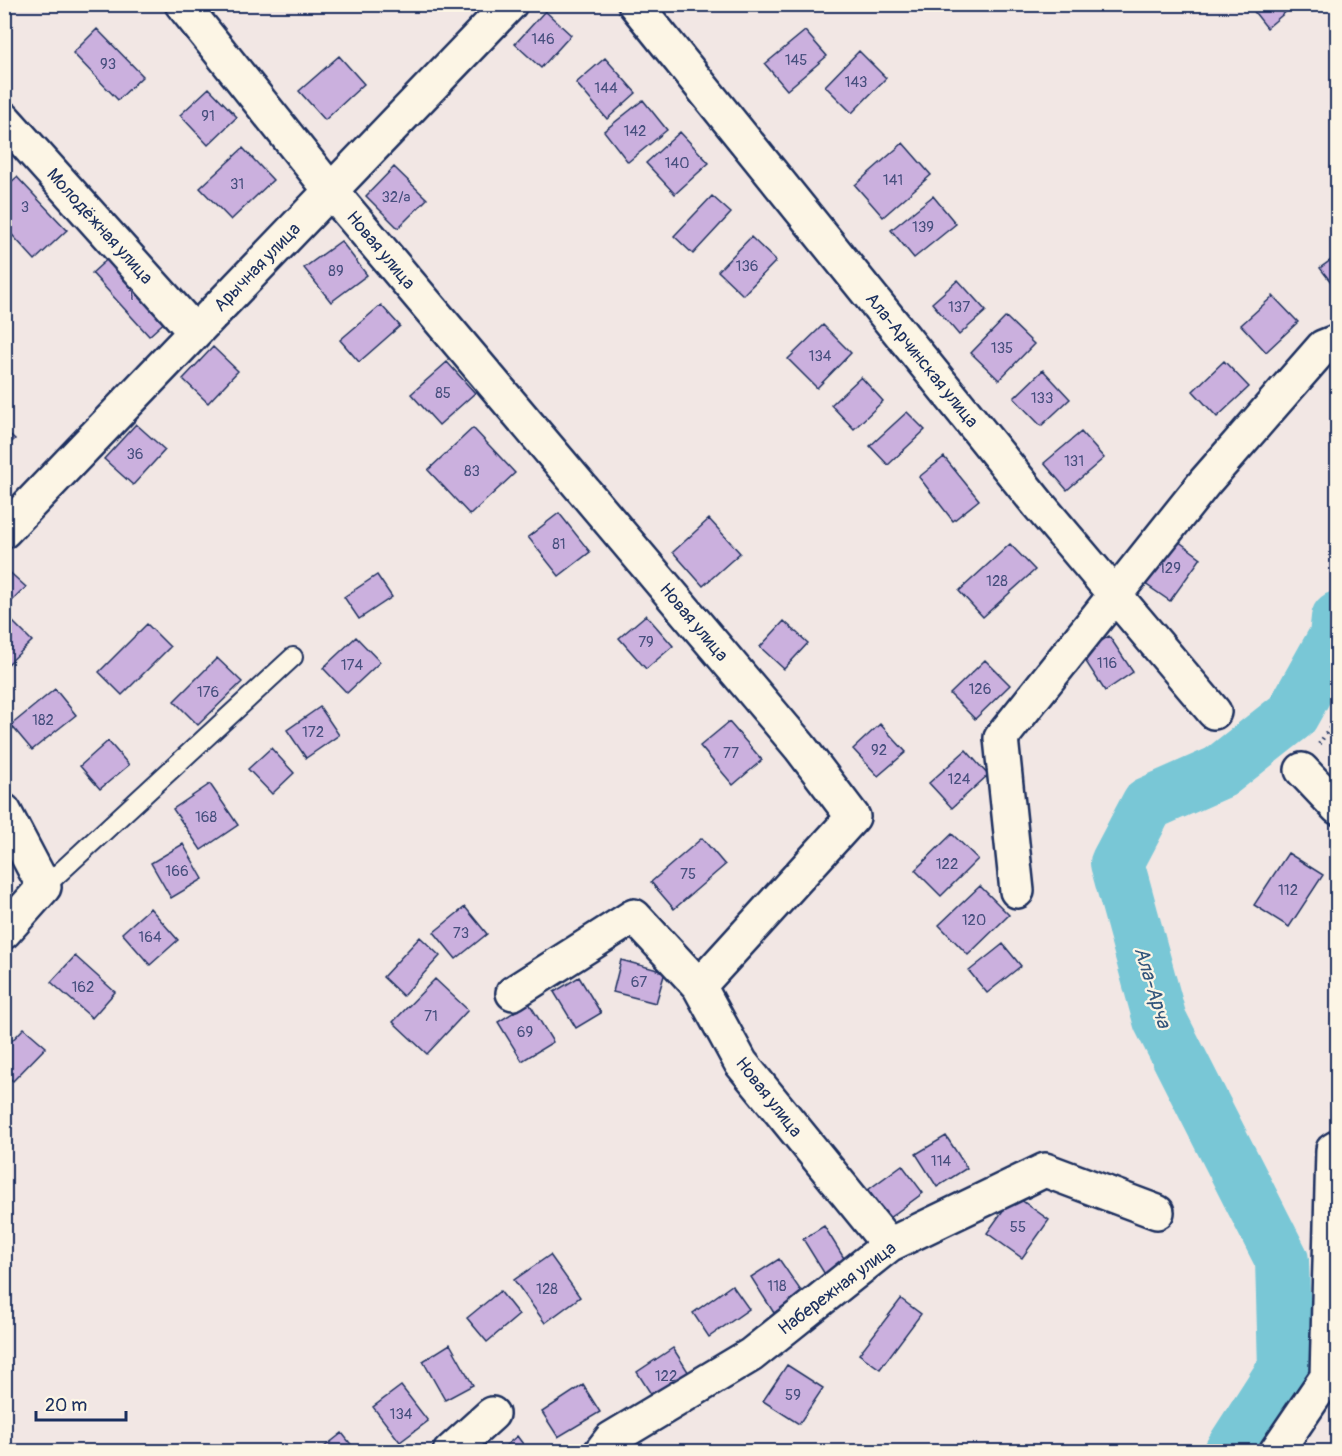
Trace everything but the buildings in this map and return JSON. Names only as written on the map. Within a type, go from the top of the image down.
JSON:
[{"type":"street","name":"Новая улица","points":[[182,4],[331,190],[800,747],[853,818],[699,986],[741,1063],[889,1245]]},
{"type":"street","name":"Арычная улица","points":[[4,531],[510,4]]},
{"type":"street","name":"Ала-Арчинская улица","points":[[635,4],[1038,504],[1214,712]]},
{"type":"street","name":"Молодёжная улица","points":[[4,119],[195,332]]},
{"type":"street","points":[[1017,891],[1001,738],[1213,473],[1323,347],[1338,341]]},
{"type":"street","points":[[1302,770],[1338,808]]},
{"type":"street","points":[[4,812],[44,886],[4,932]]},
{"type":"street","points":[[513,993],[634,916],[699,986]]},
{"type":"street","points":[[1276,1452],[1327,1377],[1333,1150],[1338,1147]]},
{"type":"street","name":"Набережная улица","points":[[601,1452],[611,1439],[751,1355],[889,1245],[1045,1170],[1157,1212]]},
{"type":"street","points":[[450,1452],[492,1414]]},
{"type":"lane","points":[[44,886],[293,657]]},
{"type":"waterway","name":"Ала-Арча","points":[[1231,1452],[1285,1368],[1282,1260],[1160,1020],[1117,863],[1148,804],[1220,772],[1292,715],[1336,636],[1338,618]]}]
